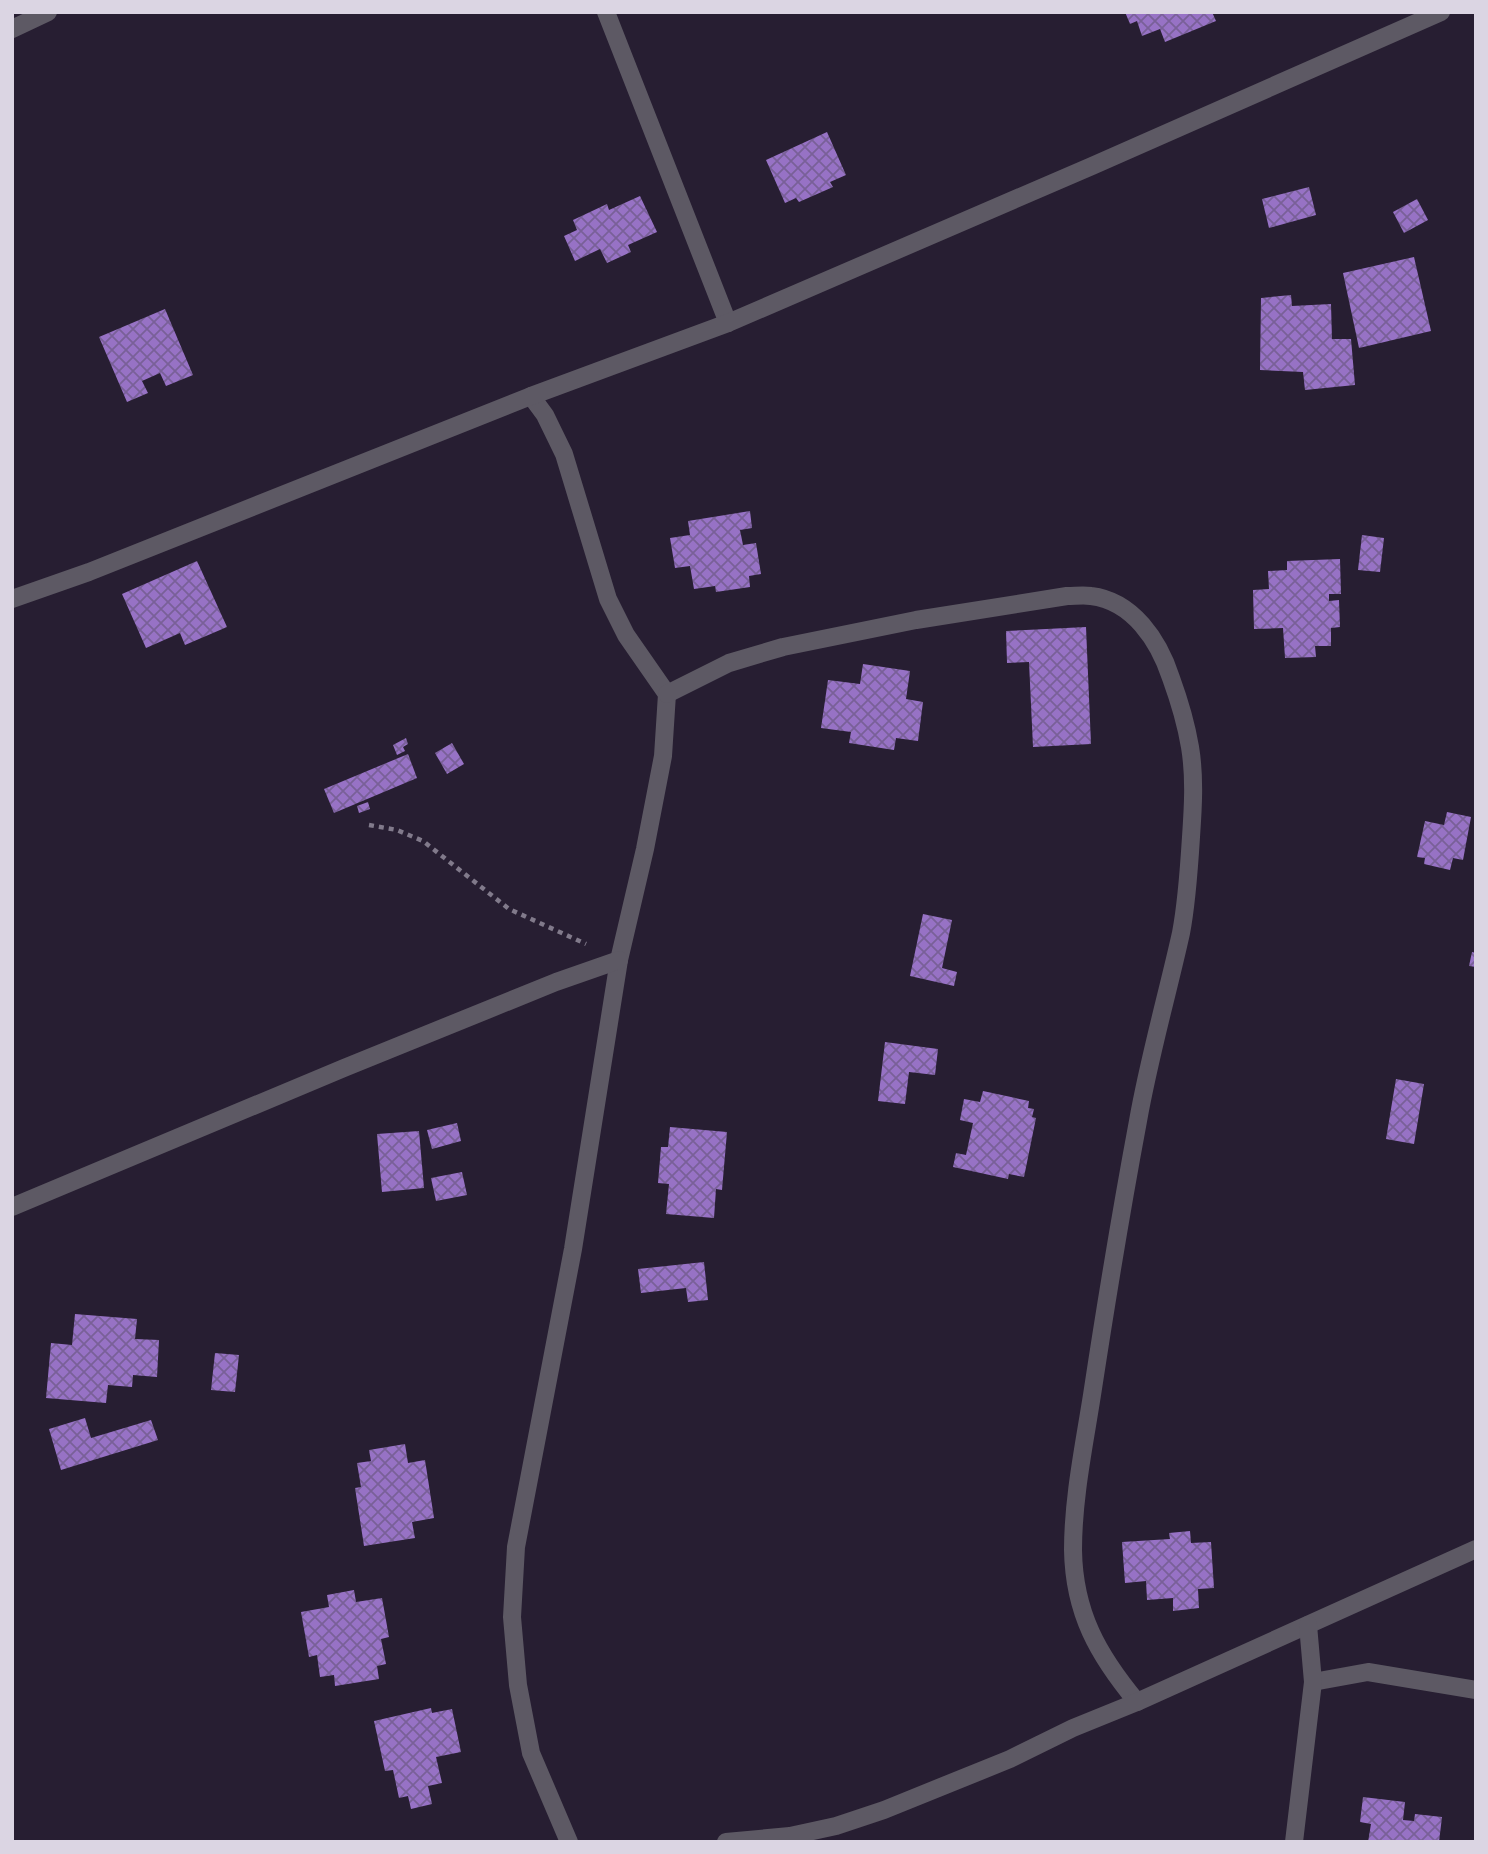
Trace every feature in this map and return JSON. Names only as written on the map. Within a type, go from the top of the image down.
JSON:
[{"type":"street","points":[[12,29],[48,12]]},
{"type":"street","points":[[606,12],[728,323]]},
{"type":"street","points":[[12,599],[89,572],[531,396],[728,323],[1080,172],[1441,12]]},
{"type":"street","points":[[531,396],[545,415],[564,454],[608,599],[626,635],[667,694],[663,756],[645,849],[612,962],[573,1249],[515,1558],[512,1617],[518,1685],[531,1753],[569,1842]]},
{"type":"street","points":[[667,694],[729,663],[783,647],[916,620],[1067,596],[1093,596],[1119,605],[1138,620],[1164,656],[1191,749],[1194,804],[1189,862],[1181,930],[1142,1098],[1111,1271],[1076,1495],[1073,1551],[1084,1616],[1097,1649],[1137,1702]]},
{"type":"street","points":[[12,1207],[380,1053],[612,962]]},
{"type":"street","points":[[736,1841],[790,1836],[836,1826],[884,1811],[1010,1759],[1073,1728],[1137,1702],[1476,1549]]},
{"type":"street","points":[[1294,1842],[1313,1682],[1308,1625]]},
{"type":"street","points":[[1313,1682],[1368,1672],[1476,1690]]},
{"type":"path","points":[[369,825],[397,830],[423,841],[509,909],[591,947],[612,962]]},
{"type":"building","points":[[1125,12],[1212,12],[1216,21],[1165,42],[1160,29],[1142,36],[1137,21],[1130,24]]},
{"type":"building","points":[[827,132],[846,175],[830,182],[833,187],[799,202],[796,198],[785,203],[766,160]]},
{"type":"building","points":[[1309,187],[1316,215],[1269,228],[1262,199]]},
{"type":"building","points":[[640,196],[657,232],[628,245],[631,252],[607,263],[600,249],[575,261],[564,236],[577,230],[573,220],[607,204],[609,210]]},
{"type":"building","points":[[1417,199],[1428,220],[1404,233],[1393,212]]},
{"type":"building","points":[[1414,257],[1431,331],[1359,348],[1343,273]]},
{"type":"building","points":[[1291,295],[1292,306],[1331,304],[1332,339],[1351,339],[1355,385],[1305,390],[1303,372],[1260,370],[1261,298]]},
{"type":"building","points":[[165,309],[193,375],[166,386],[160,373],[142,381],[148,393],[127,402],[99,337]]},
{"type":"building","points":[[750,511],[752,528],[740,530],[743,545],[756,543],[761,574],[749,576],[750,587],[716,592],[715,586],[694,589],[690,566],[675,568],[670,538],[690,535],[688,521]]},
{"type":"building","points":[[1362,535],[1384,538],[1380,572],[1358,570]]},
{"type":"building","points":[[1340,559],[1341,594],[1329,594],[1329,601],[1339,600],[1340,627],[1331,628],[1331,646],[1315,646],[1316,657],[1285,658],[1283,628],[1254,629],[1253,590],[1269,589],[1268,571],[1287,570],[1287,561]]},
{"type":"building","points":[[197,561],[227,627],[185,645],[180,633],[146,648],[122,594]]},
{"type":"building","points":[[1086,627],[1091,744],[1033,747],[1029,662],[1007,663],[1006,631]]},
{"type":"building","points":[[863,664],[910,671],[906,699],[923,702],[918,741],[896,738],[894,750],[849,743],[851,732],[821,728],[828,680],[860,684]]},
{"type":"building","points":[[406,738],[408,744],[403,747],[405,751],[397,755],[393,745]]},
{"type":"building","points":[[452,743],[464,764],[447,774],[435,753]]},
{"type":"building","points":[[408,754],[417,778],[334,813],[324,789]]},
{"type":"building","points":[[368,802],[370,809],[359,813],[357,806]]},
{"type":"building","points":[[1447,812],[1471,817],[1463,860],[1453,858],[1450,870],[1424,864],[1425,858],[1417,857],[1425,821],[1444,825]]},
{"type":"building","points":[[923,914],[952,920],[942,968],[957,972],[954,986],[910,976]]},
{"type":"building","points":[[1472,952],[1476,953],[1476,967],[1469,966]]},
{"type":"building","points":[[885,1042],[938,1049],[935,1075],[909,1072],[905,1104],[878,1101]]},
{"type":"building","points":[[1396,1079],[1424,1084],[1414,1144],[1386,1139]]},
{"type":"building","points":[[983,1091],[1029,1101],[1028,1108],[1034,1109],[1032,1117],[1036,1118],[1024,1177],[1009,1174],[1008,1179],[953,1167],[956,1153],[966,1155],[973,1123],[960,1120],[964,1099],[980,1102]]},
{"type":"building","points":[[457,1123],[461,1141],[432,1149],[427,1130]]},
{"type":"building","points":[[670,1127],[727,1132],[722,1190],[716,1189],[714,1218],[666,1214],[669,1184],[658,1183],[661,1147],[668,1147]]},
{"type":"building","points":[[419,1131],[424,1188],[382,1192],[377,1134]]},
{"type":"building","points":[[462,1172],[467,1195],[436,1201],[431,1178]]},
{"type":"building","points":[[704,1262],[708,1300],[688,1302],[686,1288],[641,1293],[638,1269]]},
{"type":"building","points":[[75,1314],[137,1319],[135,1339],[159,1340],[157,1377],[133,1375],[132,1387],[108,1385],[106,1403],[46,1398],[51,1343],[72,1345]]},
{"type":"building","points":[[215,1353],[239,1355],[235,1392],[211,1390]]},
{"type":"building","points":[[85,1418],[91,1438],[151,1420],[158,1440],[61,1470],[49,1429]]},
{"type":"building","points":[[405,1444],[408,1463],[425,1460],[434,1518],[412,1522],[415,1538],[364,1546],[355,1488],[361,1487],[357,1463],[371,1461],[369,1450]]},
{"type":"building","points":[[1190,1531],[1191,1543],[1211,1542],[1214,1588],[1198,1589],[1199,1608],[1173,1611],[1173,1598],[1147,1600],[1146,1581],[1125,1583],[1122,1542],[1170,1539],[1169,1533]]},
{"type":"building","points":[[354,1590],[356,1602],[382,1598],[389,1637],[381,1639],[386,1664],[377,1666],[379,1679],[335,1686],[334,1675],[320,1677],[317,1655],[309,1657],[301,1612],[329,1607],[327,1595]]},
{"type":"building","points":[[431,1708],[432,1713],[452,1709],[461,1752],[436,1757],[442,1783],[428,1786],[432,1804],[411,1809],[408,1796],[399,1798],[393,1770],[385,1771],[374,1721]]},
{"type":"building","points":[[1363,1797],[1405,1802],[1403,1820],[1414,1821],[1415,1814],[1442,1817],[1439,1842],[1368,1842],[1371,1824],[1360,1822]]}]
